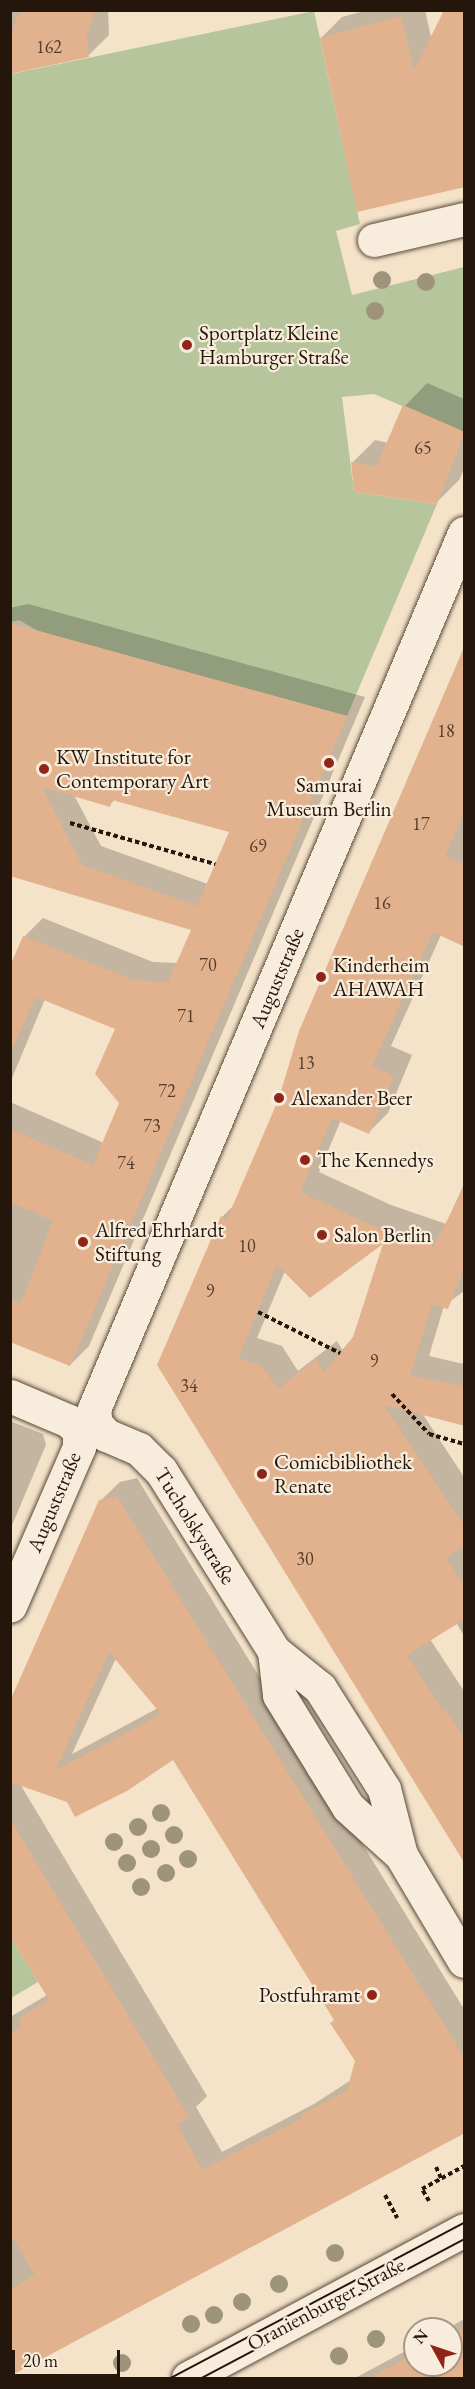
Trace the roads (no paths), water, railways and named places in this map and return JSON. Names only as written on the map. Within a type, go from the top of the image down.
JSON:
[{"type":"street","points":[[374,240],[465,219]]},
{"type":"street","name":"Auguststraße","points":[[10,1606],[88,1427],[102,1389],[465,533]]},
{"type":"street","name":"Tucholskystraße","points":[[10,1396],[139,1449],[161,1471],[274,1651],[279,1695],[327,1774],[348,1807],[400,1855],[465,1961]]},
{"type":"street","name":"Oranienburger Straße","points":[[188,2379],[465,2230]]},
{"type":"tram line","points":[[171,2378],[464,2223]]},
{"type":"tram line","points":[[202,2378],[464,2239]]},
{"type":"place","name":"Sportplatz Kleine Hamburger Straße","points":[[187,345]]},
{"type":"place","name":"Samurai Museum Berlin","points":[[329,763]]},
{"type":"place","name":"KW Institute for Contemporary Art","points":[[44,769]]},
{"type":"place","name":"Kinderheim AHAWAH","points":[[321,977]]},
{"type":"place","name":"Alexander Beer","points":[[279,1098]]},
{"type":"place","name":"The Kennedys","points":[[305,1160]]},
{"type":"place","name":"Salon Berlin","points":[[322,1235]]},
{"type":"place","name":"Alfred Ehrhardt Stiftung","points":[[83,1242]]},
{"type":"place","name":"Comicbibliothek Renate","points":[[262,1474]]},
{"type":"place","name":"Postfuhramt","points":[[372,1995]]}]
